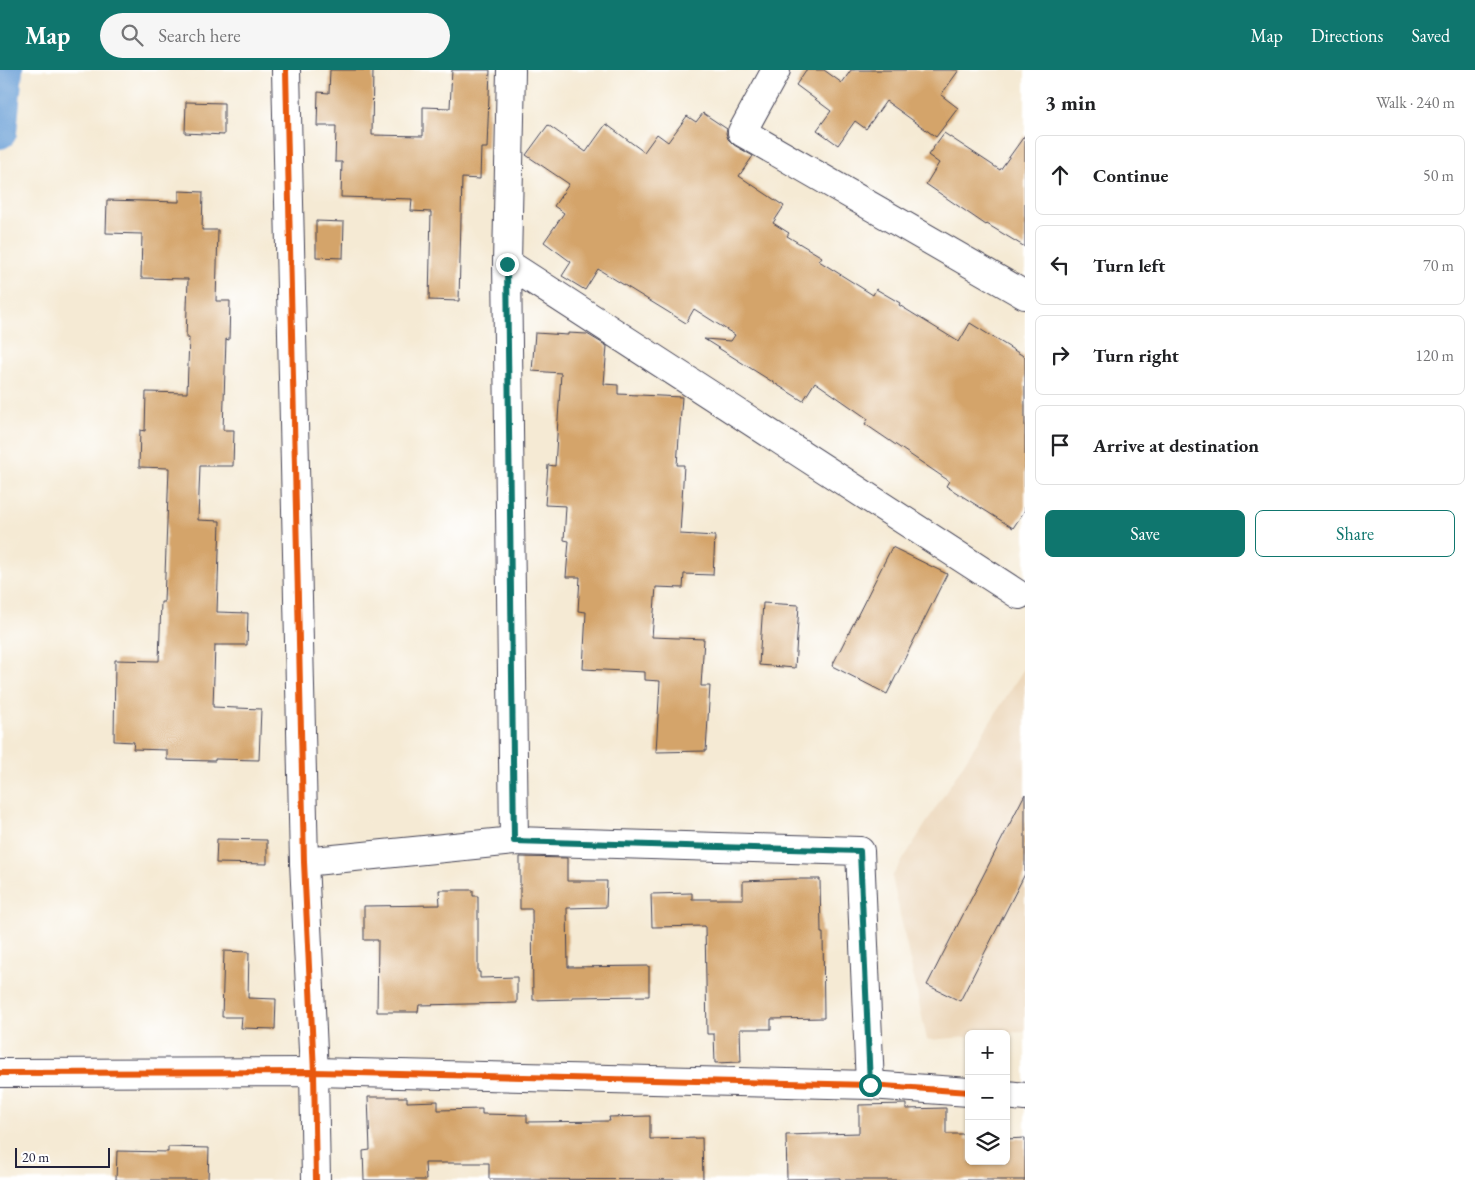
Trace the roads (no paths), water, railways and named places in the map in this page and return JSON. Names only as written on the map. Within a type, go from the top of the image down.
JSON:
[{"type":"street","points":[[286,70],[304,862],[314,1072],[316,1180]]},
{"type":"street","points":[[511,70],[507,264],[514,841]]},
{"type":"street","points":[[776,70],[742,132],[1025,295]]},
{"type":"street","points":[[507,264],[1019,595]]},
{"type":"street","points":[[304,862],[514,841],[860,851],[870,1085]]},
{"type":"street","points":[[0,1073],[314,1072],[870,1085],[965,1092]]},
{"type":"street","points":[[1010,1095],[1025,1097]]},
{"type":"waterway","points":[[0,132],[6,70]]}]
